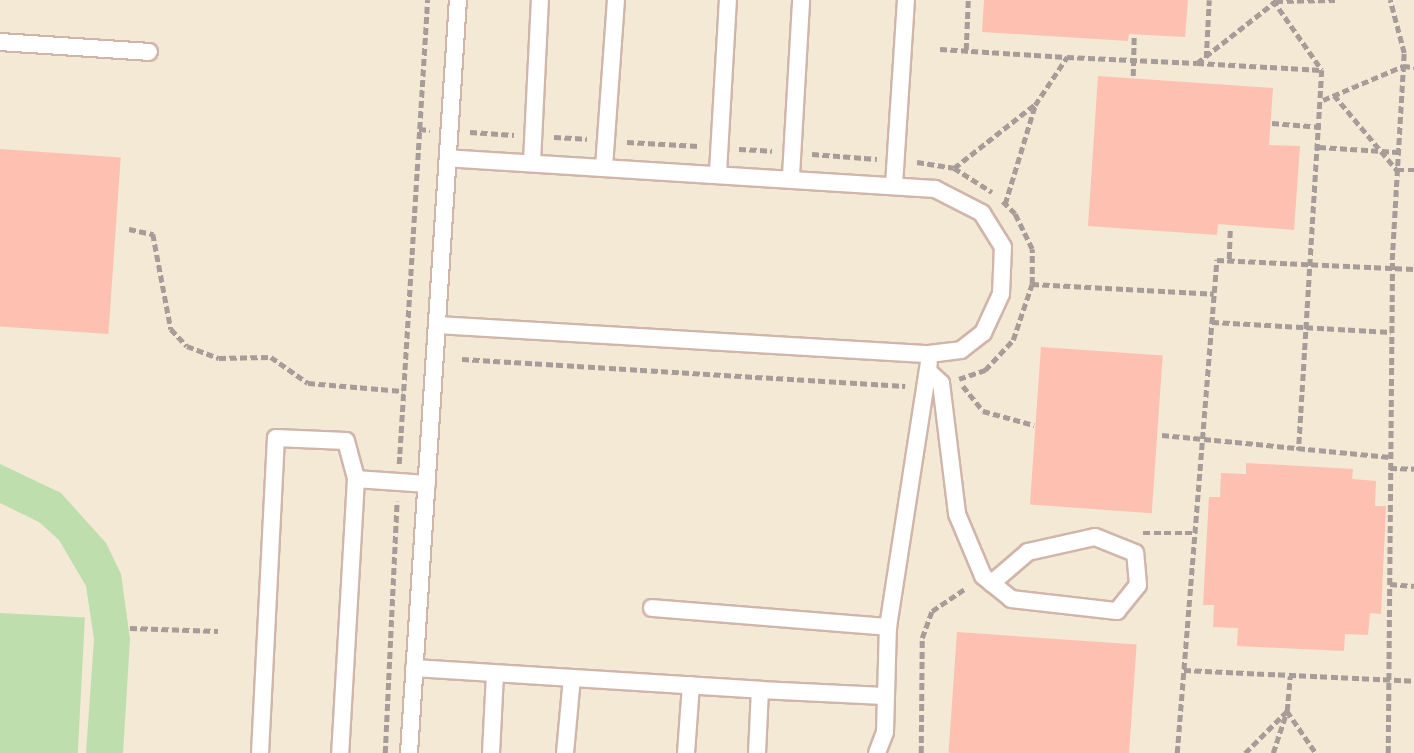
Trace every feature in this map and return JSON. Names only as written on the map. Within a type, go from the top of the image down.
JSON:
[{"type":"lane","points":[[409,753],[458,0]]},
{"type":"lane","points":[[532,162],[540,0]]},
{"type":"lane","points":[[604,167],[616,0]]},
{"type":"lane","points":[[718,172],[727,0]]},
{"type":"lane","points":[[791,176],[801,0]]},
{"type":"lane","points":[[894,185],[906,0]]},
{"type":"lane","points":[[0,41],[149,52]]},
{"type":"lane","points":[[437,325],[929,354],[961,350],[983,333],[1001,294],[1003,247],[968,202],[935,189],[791,176],[448,158]]},
{"type":"lane","points":[[877,753],[885,732],[888,627],[905,545],[921,387],[929,372],[929,354]]},
{"type":"lane","points":[[929,372],[941,383],[957,514],[988,580],[1012,599],[1117,611],[1138,585],[1135,553],[1095,537],[1028,552],[988,580]]},
{"type":"lane","points":[[260,753],[276,438],[345,441],[356,479],[340,753]]},
{"type":"lane","points":[[356,479],[428,484]]},
{"type":"lane","points":[[652,608],[888,627]]},
{"type":"lane","points":[[414,668],[884,696]]},
{"type":"lane","points":[[491,753],[495,674]]},
{"type":"lane","points":[[565,753],[572,678]]},
{"type":"lane","points":[[686,753],[691,685]]},
{"type":"lane","points":[[757,753],[760,690]]},
{"type":"path","points":[[385,753],[403,391],[427,0]]},
{"type":"path","points":[[966,50],[968,0]]},
{"type":"path","points":[[1206,58],[1209,0]]},
{"type":"path","points":[[1196,63],[1206,58],[1275,1],[1335,0]]},
{"type":"path","points":[[1388,753],[1392,270],[1403,66],[1390,0]]},
{"type":"path","points":[[1275,1],[1322,70],[1321,127],[1299,450]]},
{"type":"path","points":[[1133,76],[1134,36]]},
{"type":"path","points":[[940,50],[1322,70]]},
{"type":"path","points":[[1006,204],[1035,105],[1067,57]]},
{"type":"path","points":[[1322,100],[1403,66],[1414,67]]},
{"type":"path","points":[[1334,95],[1397,170]]},
{"type":"path","points":[[954,168],[1035,105]]},
{"type":"path","points":[[1272,123],[1321,127]]},
{"type":"path","points":[[1319,147],[1398,152]]},
{"type":"path","points":[[1397,170],[1414,170]]},
{"type":"path","points":[[129,229],[153,234],[171,329],[187,346],[219,358],[271,356],[308,383],[403,391]]},
{"type":"path","points":[[1228,259],[1230,230]]},
{"type":"path","points":[[1177,753],[1217,260],[1414,269]]},
{"type":"path","points":[[1032,284],[1214,294]]},
{"type":"path","points":[[1213,322],[1391,332]]},
{"type":"path","points":[[959,379],[983,411],[1034,425]]},
{"type":"path","points":[[1162,435],[1390,457]]},
{"type":"path","points":[[1390,468],[1414,469]]},
{"type":"path","points":[[1136,533],[1195,533]]},
{"type":"path","points":[[920,753],[922,638],[932,611],[988,580]]},
{"type":"path","points":[[1390,584],[1414,586]]},
{"type":"path","points":[[130,628],[218,631]]},
{"type":"path","points":[[1184,670],[1414,681]]},
{"type":"path","points":[[1273,753],[1287,711],[1290,676]]},
{"type":"path","points":[[1245,753],[1287,711]]},
{"type":"path","points":[[1287,711],[1316,753]]},
{"type":"shaded area","points":[[0,0],[1414,0],[1414,753],[0,753]]},
{"type":"green space","points":[[0,464],[61,493],[106,543],[121,574],[130,639],[123,753],[86,753],[94,639],[86,586],[59,540],[39,522],[0,503]]},
{"type":"green space","points":[[0,613],[85,617],[78,753],[0,753]]},
{"type":"building","points":[[984,0],[1188,0],[1185,37],[1129,34],[1128,41],[982,32]]},
{"type":"building","points":[[1098,76],[1273,88],[1269,145],[1300,146],[1294,230],[1218,224],[1217,235],[1088,226]]},
{"type":"building","points":[[0,149],[121,157],[108,334],[0,326]]},
{"type":"building","points":[[1041,347],[1163,356],[1152,513],[1030,505]]},
{"type":"building","points":[[1246,463],[1353,469],[1352,479],[1376,481],[1375,506],[1386,506],[1381,614],[1370,613],[1368,635],[1345,634],[1344,651],[1237,646],[1238,628],[1213,627],[1214,605],[1203,605],[1209,497],[1220,497],[1221,473],[1246,474]]},
{"type":"building","points":[[957,632],[1137,645],[1129,753],[949,753]]}]
